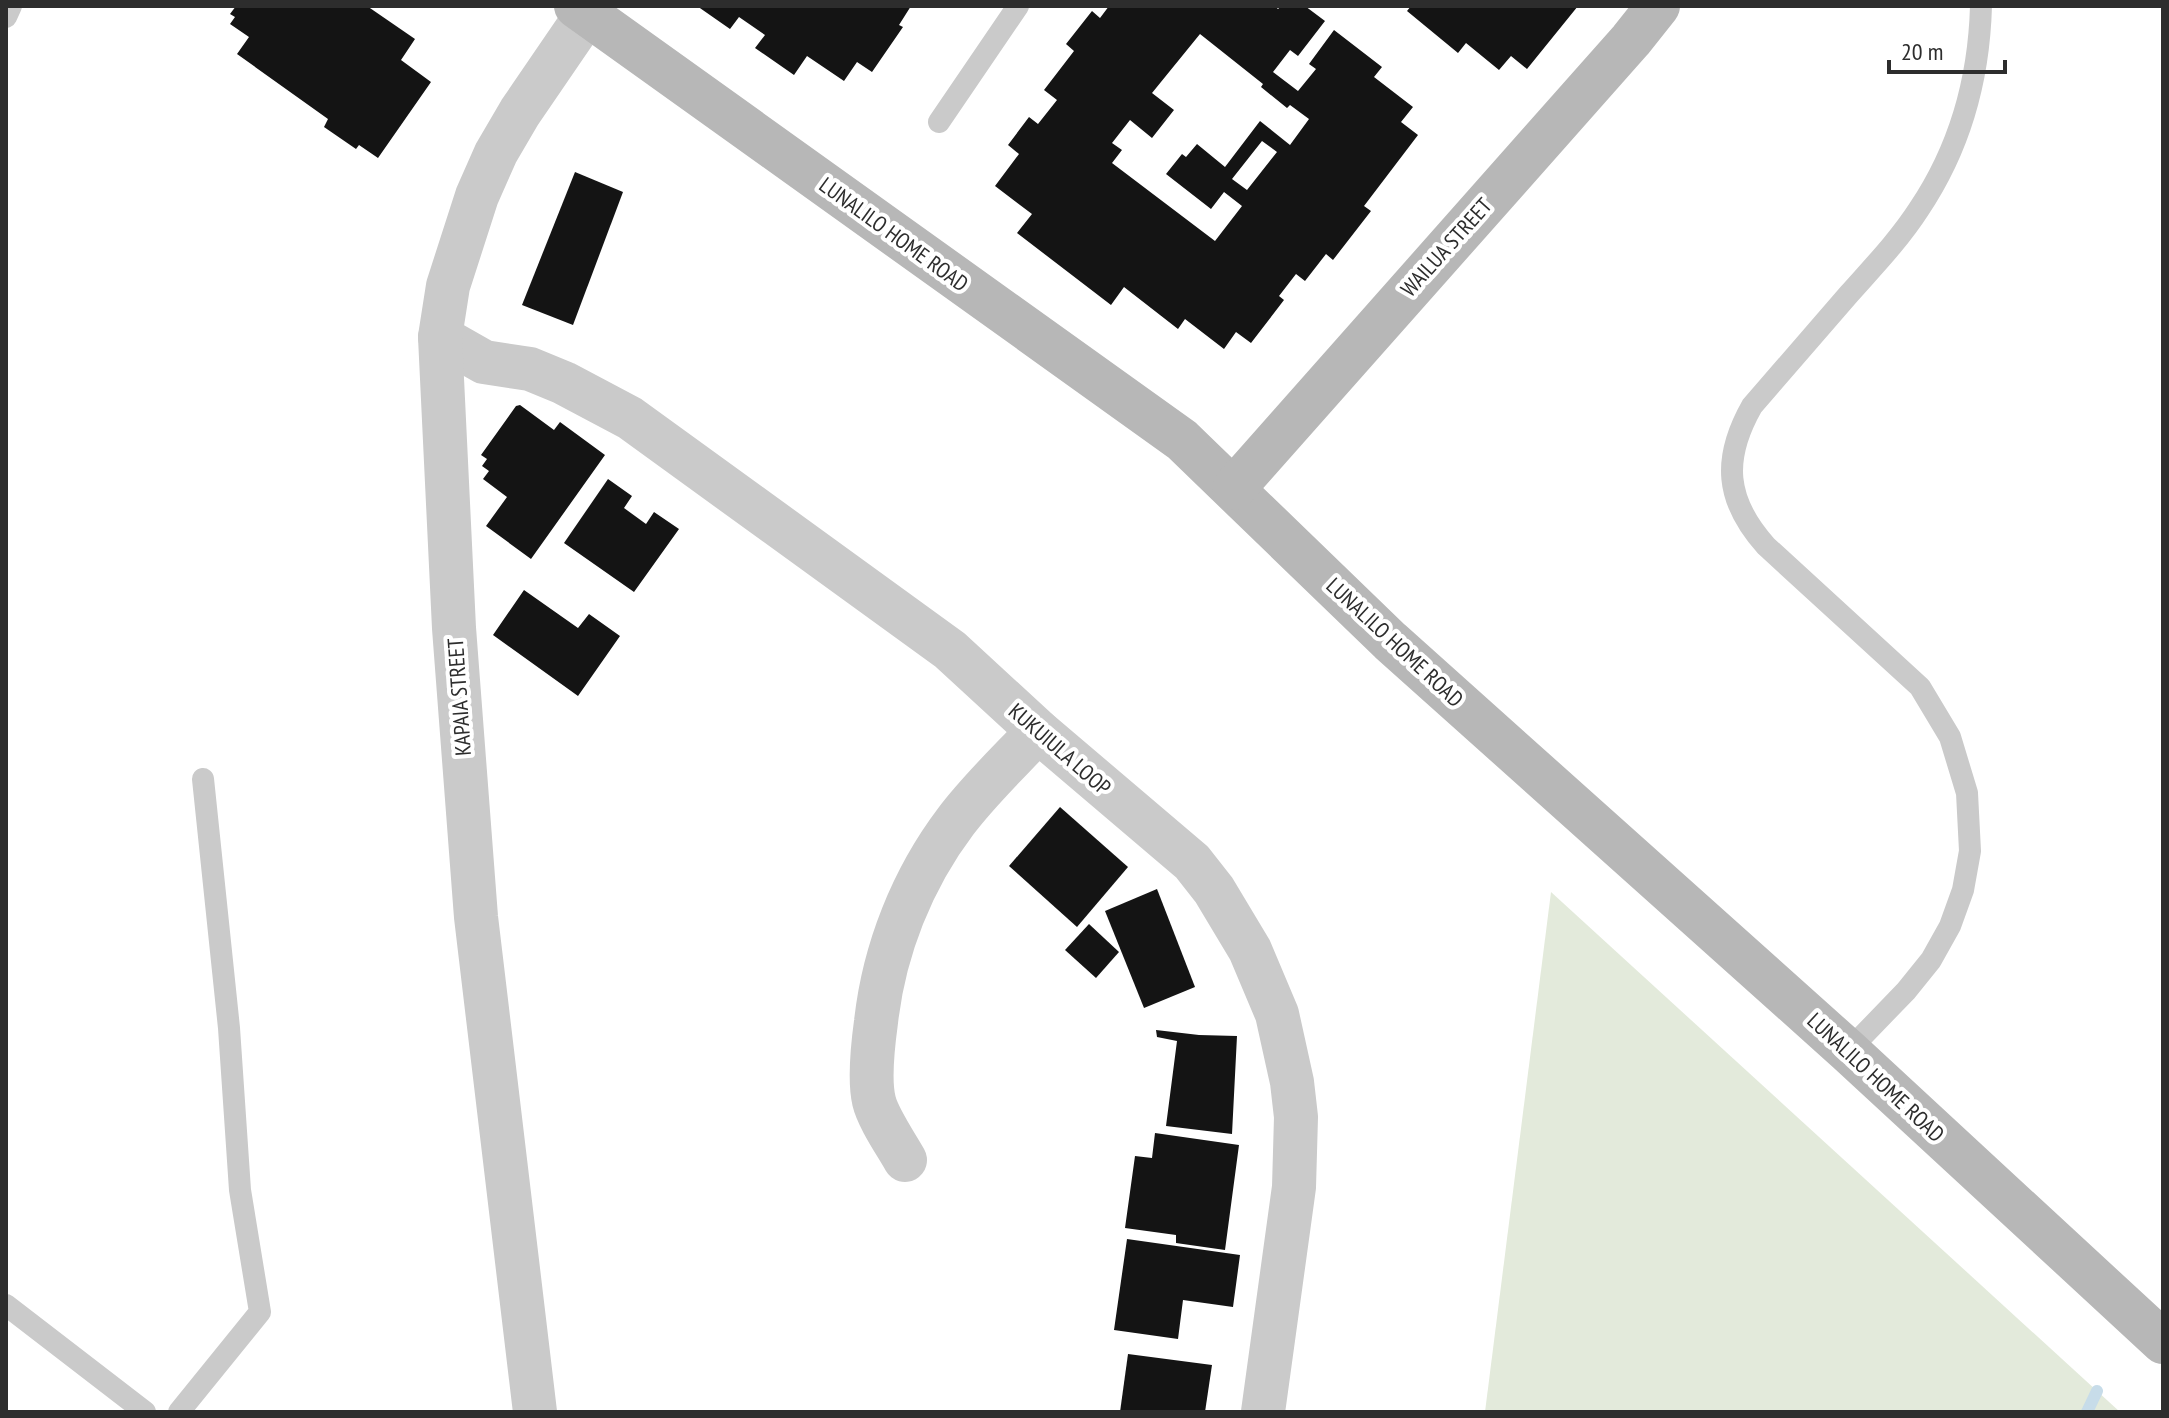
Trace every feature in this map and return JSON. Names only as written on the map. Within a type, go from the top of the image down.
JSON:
[{"type":"main road","name":"WAILUA STREET","points":[[1234,488],[1658,6]]},
{"type":"main road","name":"LUNALILO HOME ROAD","points":[[582,10],[1182,440],[1390,641],[1848,1051],[2163,1342]]},
{"type":"street","name":"KAPAIA STREET","points":[[535,1412],[476,917],[454,628],[440,337],[448,286],[477,196],[496,153],[582,10]]},
{"type":"street","name":"KUKUIULA LOOP","points":[[440,337],[484,362],[530,369],[564,383],[630,418],[950,650],[1038,731],[1192,862],[1220,900],[1250,950],[1277,1014],[1292,1082],[1297,1152],[1294,1187],[1263,1412]]},
{"type":"street","points":[[905,1160],[874,1102],[874,1035],[878,1002],[895,937],[922,875],[958,819],[1038,731]]},
{"type":"lane","points":[[6,17],[11,6]]},
{"type":"lane","points":[[939,122],[1018,6]]},
{"type":"lane","points":[[1848,1051],[1906,991],[1931,960],[1950,926],[1963,890],[1970,851],[1967,793],[1950,737],[1920,687],[1749,527],[1733,488],[1732,453],[1739,428],[1752,406],[1901,234],[1934,184],[1960,129],[1969,101],[1980,41],[1981,6]]},
{"type":"lane","points":[[179,1412],[260,1312],[240,1190],[229,1028],[203,779]]},
{"type":"lane","points":[[6,1305],[145,1412]]},
{"type":"green space","points":[[1551,892],[2120,1412],[1485,1412]]},
{"type":"building","points":[[236,6],[367,6],[415,39],[401,60],[431,82],[378,158],[359,145],[356,149],[324,127],[328,119],[237,54],[249,37],[230,24],[235,17],[230,14]]},
{"type":"building","points":[[697,6],[911,6],[899,25],[903,27],[872,72],[857,62],[844,81],[807,56],[794,75],[755,48],[765,35],[739,17],[730,29]]},
{"type":"building","points":[[1109,6],[1275,6],[1278,9],[1281,6],[1305,6],[1325,21],[1298,56],[1290,50],[1273,72],[1298,91],[1316,69],[1309,64],[1334,30],[1382,67],[1374,77],[1413,107],[1401,122],[1418,135],[1364,206],[1371,211],[1333,260],[1326,254],[1305,281],[1296,274],[1279,296],[1284,300],[1251,343],[1236,332],[1224,349],[1185,319],[1178,329],[1124,287],[1111,305],[1017,233],[1032,214],[995,186],[1019,154],[1008,145],[1029,117],[1038,124],[1057,100],[1044,90],[1074,51],[1066,44],[1092,11],[1100,18]],"holes":[[[1200,34],[1263,84],[1261,87],[1287,108],[1290,105],[1309,119],[1290,145],[1260,121],[1225,167],[1197,144],[1186,157],[1182,154],[1166,174],[1211,209],[1224,192],[1242,206],[1215,241],[1112,163],[1122,150],[1112,143],[1130,120],[1152,138],[1174,110],[1152,93]],[[1262,141],[1277,152],[1247,190],[1232,179]]]},
{"type":"building","points":[[1411,6],[1578,6],[1527,69],[1511,56],[1499,70],[1466,43],[1458,53],[1407,11]]},
{"type":"building","points":[[575,172],[623,192],[573,325],[522,305]]},
{"type":"building","points":[[520,405],[554,430],[560,422],[605,455],[531,559],[486,526],[507,497],[483,479],[489,471],[482,466],[487,459],[481,455],[516,406]]},
{"type":"building","points":[[608,479],[632,496],[624,508],[646,524],[654,512],[679,529],[634,592],[564,543]]},
{"type":"building","points":[[524,590],[578,628],[589,614],[620,636],[578,696],[493,635]]},
{"type":"building","points":[[1060,807],[1128,867],[1077,927],[1009,866]]},
{"type":"building","points":[[1157,889],[1195,987],[1144,1008],[1105,911]]},
{"type":"building","points":[[1089,924],[1119,952],[1096,978],[1065,950]]},
{"type":"building","points":[[1156,1030],[1237,1036],[1232,1134],[1166,1126],[1177,1041],[1157,1037]]},
{"type":"building","points":[[1155,1133],[1239,1145],[1225,1250],[1176,1243],[1176,1235],[1125,1228],[1135,1156],[1152,1158]]},
{"type":"building","points":[[1127,1239],[1240,1255],[1233,1307],[1183,1300],[1178,1339],[1114,1330]]},
{"type":"building","points":[[1128,1354],[1212,1365],[1205,1412],[1120,1412]]},
{"type":"waterway","points":[[2087,1412],[2097,1391]]}]
